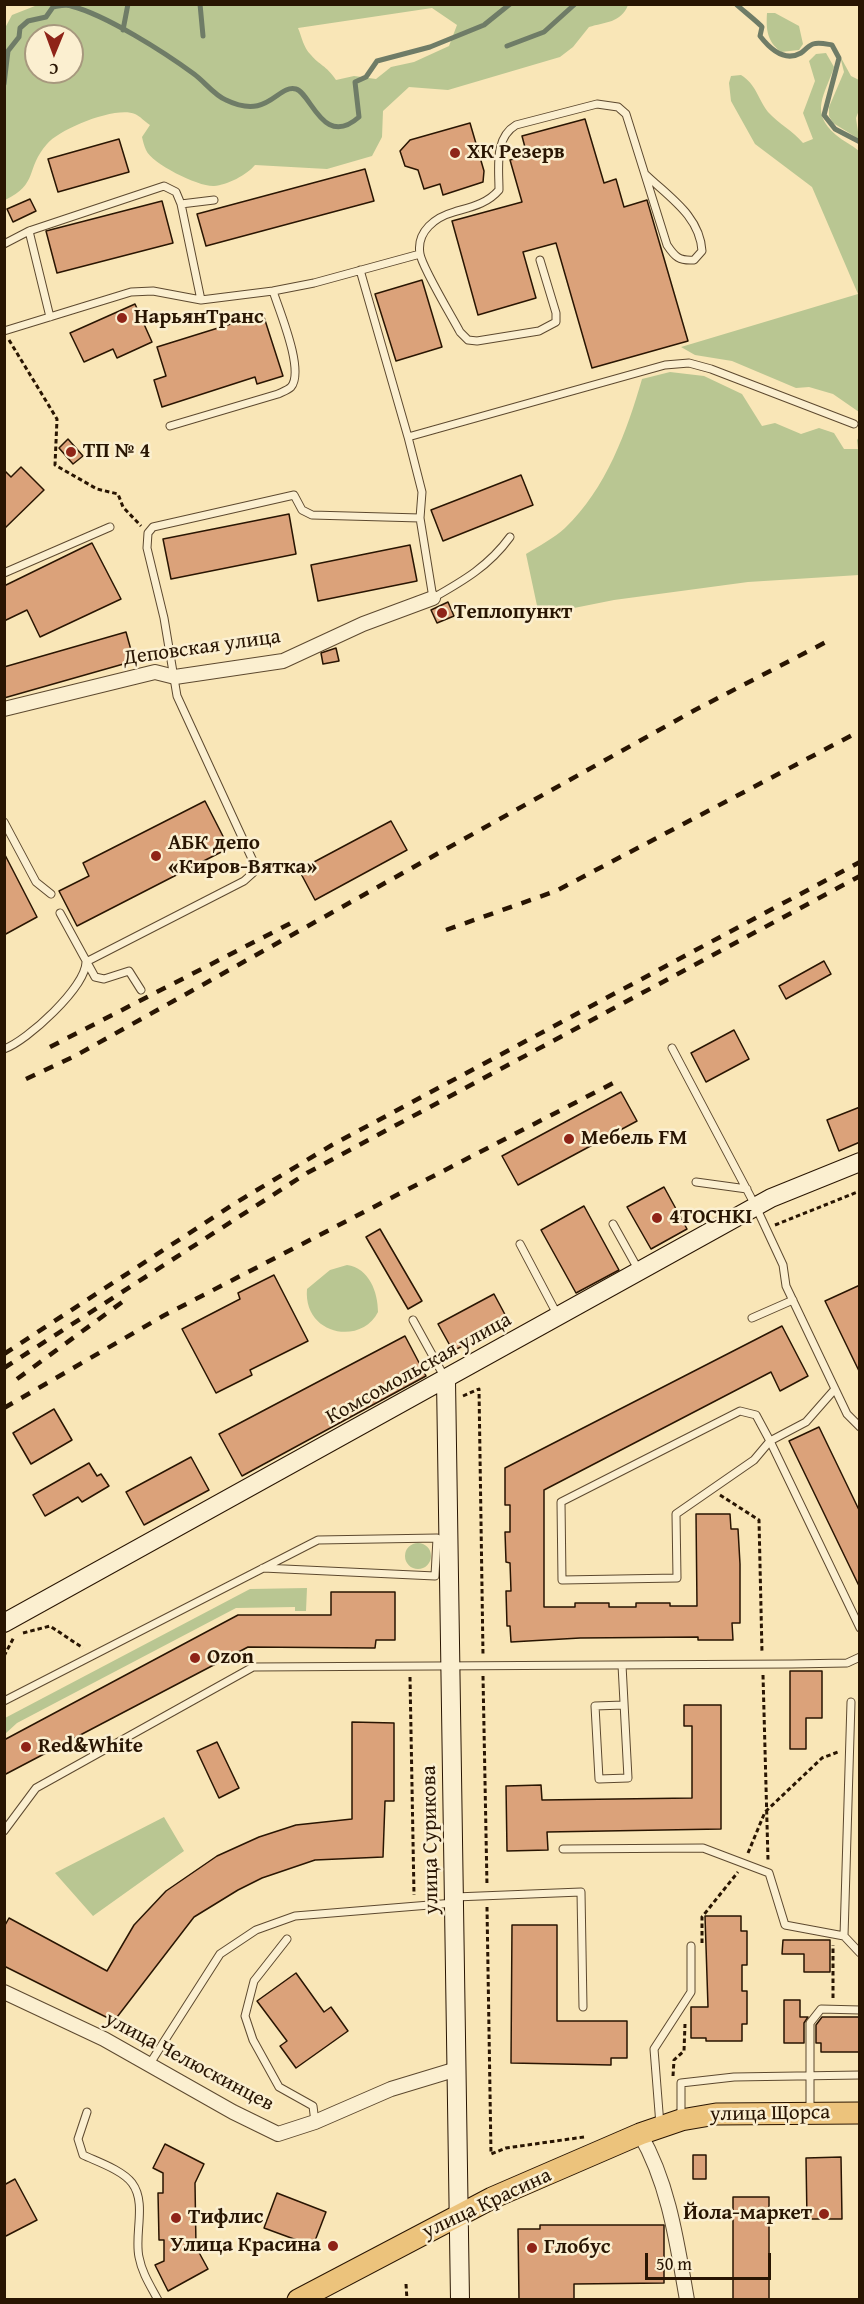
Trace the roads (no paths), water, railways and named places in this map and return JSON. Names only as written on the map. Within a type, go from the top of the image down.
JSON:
[{"type":"main road","name":"Комсомольская улица","points":[[4,1623],[771,1198],[860,1162]]},
{"type":"main road","name":"улица Сурикова","points":[[446,1380],[460,2300]]},
{"type":"main road","name":"улица Щорса","points":[[681,2120],[716,2114],[860,2114]]},
{"type":"main road","name":"улица Красина","points":[[298,2300],[459,2214],[650,2130],[681,2120]]},
{"type":"street","name":"Деповская улица","points":[[4,710],[155,672],[175,677],[283,661],[363,624],[433,598]]},
{"type":"street","name":"улица Челюскинцев","points":[[4,1992],[104,2039],[278,2134],[315,2122],[391,2089],[457,2069]]},
{"type":"street","points":[[650,2130],[655,2160],[674,2228],[687,2300]]},
{"type":"lane","points":[[540,260],[556,313],[556,322],[539,331],[477,341],[468,340],[460,332],[420,254],[423,236],[429,225],[438,217],[484,203],[499,190],[502,136],[516,125],[597,104],[618,106],[626,114],[667,245],[675,257],[683,261],[694,260],[702,251],[701,237],[695,222],[645,174]]},
{"type":"lane","points":[[5,243],[29,231],[164,186],[176,192],[181,204],[201,300]]},
{"type":"lane","points":[[181,204],[214,200]]},
{"type":"lane","points":[[29,231],[50,317]]},
{"type":"lane","points":[[4,332],[131,292],[153,291],[201,300],[273,291],[314,283],[420,254]]},
{"type":"lane","points":[[360,270],[422,492],[420,518],[433,598],[472,576],[498,554],[510,537]]},
{"type":"lane","points":[[170,426],[278,394],[291,387],[296,376],[294,360],[273,291]]},
{"type":"lane","points":[[408,436],[665,365],[689,363],[854,424]]},
{"type":"lane","points":[[4,1049],[18,1043],[34,1030],[82,978],[86,962],[244,881],[254,872],[254,861],[181,706],[147,548],[148,533],[153,528],[294,495],[302,510],[312,515],[420,518]]},
{"type":"lane","points":[[4,573],[110,527]]},
{"type":"lane","points":[[4,822],[36,882],[51,894]]},
{"type":"lane","points":[[60,913],[86,962],[98,979],[129,971],[141,990]]},
{"type":"lane","points":[[672,1048],[767,1228],[783,1265],[786,1286],[847,1414],[860,1426]]},
{"type":"lane","points":[[696,1182],[747,1189]]},
{"type":"lane","points":[[613,1224],[640,1272]]},
{"type":"lane","points":[[520,1244],[559,1317]]},
{"type":"lane","points":[[752,1318],[793,1300]]},
{"type":"lane","points":[[413,1320],[446,1380]]},
{"type":"lane","points":[[835,1389],[806,1422],[770,1442],[754,1460],[676,1514],[678,1578],[562,1580],[561,1502],[740,1411],[756,1415],[770,1442],[860,1628]]},
{"type":"lane","points":[[4,1701],[93,1655],[263,1568],[318,1540],[437,1538],[435,1576],[263,1568]]},
{"type":"lane","points":[[4,1831],[36,1788],[253,1667],[847,1663],[860,1657]]},
{"type":"lane","points":[[622,1665],[628,1778],[599,1779],[595,1706],[624,1705]]},
{"type":"lane","points":[[844,1936],[851,1702]]},
{"type":"lane","points":[[563,1848],[704,1848],[769,1873],[785,1925],[844,1936],[860,1953]]},
{"type":"lane","points":[[149,2065],[220,1954],[256,1930],[295,1916],[487,1896],[580,1892],[583,2007]]},
{"type":"lane","points":[[287,1939],[254,1981],[245,2016],[253,2040],[279,2087],[313,2106],[315,2122]]},
{"type":"lane","points":[[650,2130],[654,2049],[691,1992],[691,1946]]},
{"type":"lane","points":[[810,2113],[810,2024],[822,2009],[860,2010]]},
{"type":"lane","points":[[681,2120],[681,2083],[734,2077],[860,2075]]},
{"type":"lane","points":[[87,2112],[78,2139],[83,2155],[119,2173],[132,2183],[139,2203],[138,2254],[142,2272],[158,2300]]},
{"type":"waterway","points":[[123,30],[128,4]]},
{"type":"waterway","points":[[200,4],[203,36]]},
{"type":"waterway","points":[[4,84],[8,51],[19,37],[20,28],[28,21],[46,17],[53,7],[67,5],[101,17],[151,45],[182,65],[226,100],[252,106],[262,104],[289,89],[296,89],[327,123],[336,127],[347,125],[359,117],[355,82],[366,77],[377,61],[430,47],[484,25],[510,4]]},
{"type":"waterway","points":[[507,46],[544,32],[575,4]]},
{"type":"waterway","points":[[736,4],[762,27],[760,36],[778,53],[789,56],[801,53],[813,44],[832,45],[839,58],[824,115],[835,129],[860,142]]},
{"type":"railway","points":[[26,1079],[75,1056],[695,710],[826,642]]},
{"type":"railway","points":[[446,930],[556,891],[860,731]]},
{"type":"railway","points":[[4,1354],[237,1202],[332,1145],[860,862]]},
{"type":"railway","points":[[4,1368],[307,1173],[860,876]]},
{"type":"railway","points":[[50,1047],[293,922]]},
{"type":"railway","points":[[4,1408],[163,1316],[621,1079]]},
{"type":"railway","points":[[17,1379],[125,1300]]},
{"type":"place","name":"ХК Резерв","points":[[455,153]]},
{"type":"place","name":"НарьянТранс","points":[[122,318]]},
{"type":"place","name":"ТП № 4","points":[[71,452]]},
{"type":"place","name":"Теплопункт","points":[[442,613]]},
{"type":"place","name":"АБК депо «Киров-Вятка»","points":[[156,856]]},
{"type":"place","name":"Мебель FM","points":[[569,1139]]},
{"type":"place","name":"4TOCHKI","points":[[657,1218]]},
{"type":"place","name":"Ozon","points":[[195,1658]]},
{"type":"place","name":"Red&White","points":[[26,1747]]},
{"type":"place","name":"Йола-маркет","points":[[824,2214]]},
{"type":"place","name":"Тифлис","points":[[176,2218]]},
{"type":"place","name":"Улица Красина","points":[[333,2246]]},
{"type":"place","name":"Глобус","points":[[532,2248]]}]
